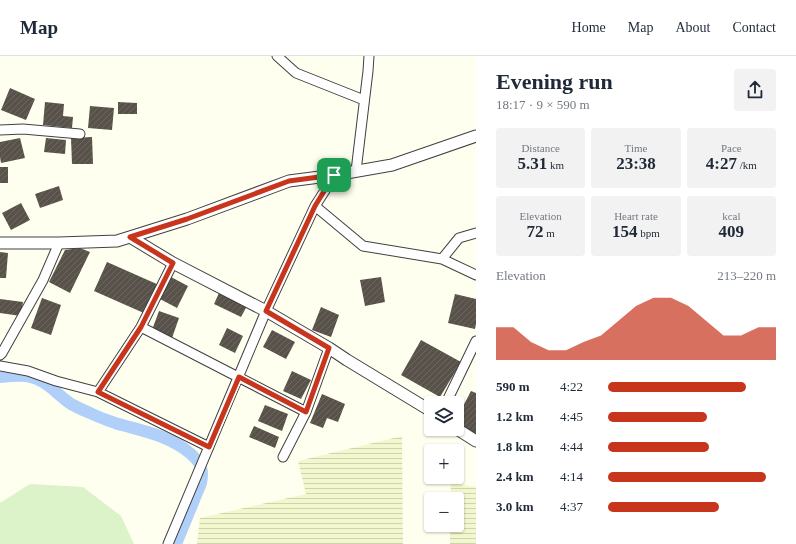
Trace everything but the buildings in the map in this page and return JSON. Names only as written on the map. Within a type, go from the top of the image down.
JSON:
[{"type":"street","points":[[277,56],[296,73],[364,100]]},
{"type":"street","points":[[356,171],[369,56]]},
{"type":"street","points":[[0,130],[24,129],[80,134]]},
{"type":"street","points":[[0,243],[117,241],[187,219],[289,181],[392,165],[476,136]]},
{"type":"street","points":[[168,544],[266,311],[315,206],[334,175]]},
{"type":"street","points":[[315,206],[363,246],[442,259],[476,275]]},
{"type":"street","points":[[442,259],[459,238],[476,233]]},
{"type":"street","points":[[130,237],[173,263],[266,311],[424,407]]},
{"type":"street","points":[[0,354],[2,353],[43,280],[59,243]]},
{"type":"street","points":[[98,392],[141,327],[173,263]]},
{"type":"street","points":[[141,327],[306,412]]},
{"type":"street","points":[[449,396],[476,341]]},
{"type":"street","points":[[283,457],[306,412],[329,348]]},
{"type":"street","points":[[0,366],[28,371],[56,381],[98,392],[209,447]]},
{"type":"street","points":[[464,433],[476,441]]},
{"type":"green space","points":[[402,436],[403,544],[197,544],[200,518],[306,494],[298,461]]},
{"type":"green space","points":[[30,484],[83,487],[121,516],[134,544],[0,544],[0,503]]},
{"type":"green space","points":[[451,484],[476,487],[476,544],[450,544],[450,532],[464,532],[464,492],[450,492]]},
{"type":"waterway","points":[[0,377],[27,376],[40,380],[77,407],[115,423],[145,431],[174,442],[191,454],[200,466],[202,479],[176,544]]},
{"type":"route","points":[[334,175],[315,206],[266,311],[329,348],[306,412],[239,377],[209,447],[98,392],[141,327],[173,263],[130,237],[187,219],[289,181],[334,175]]}]
